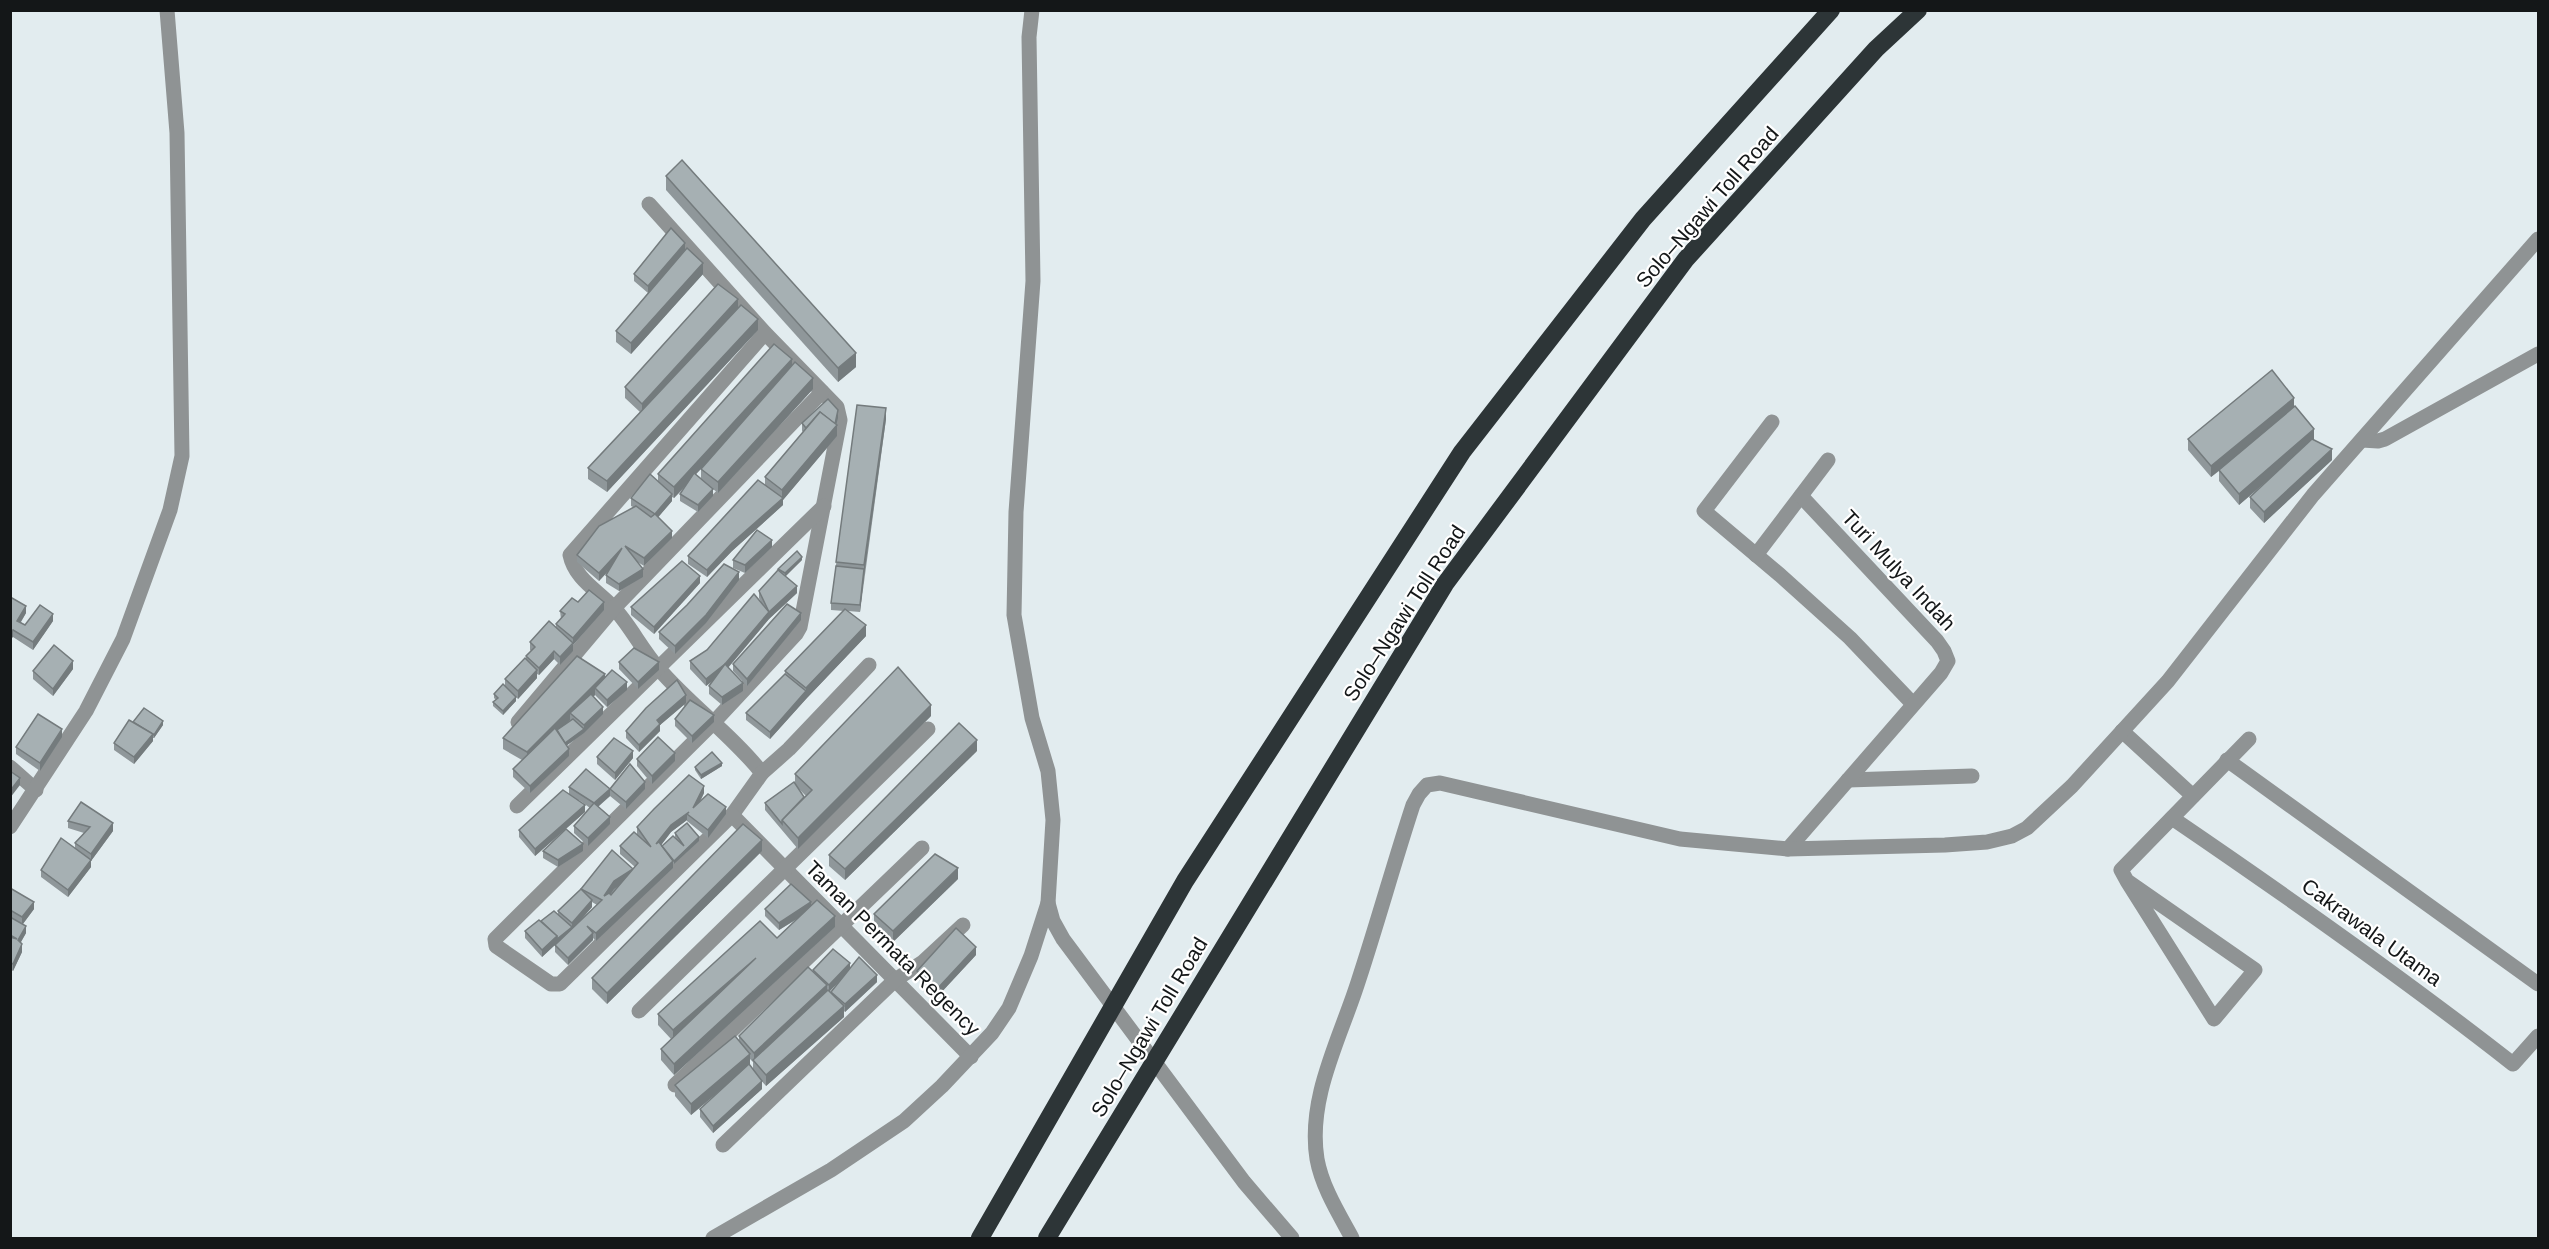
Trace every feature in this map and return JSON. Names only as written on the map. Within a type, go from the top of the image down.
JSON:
[{"type":"highway","name":"Solo–Ngawi Toll Road","points":[[980,1239],[1185,881],[1462,452],[1643,219],[1831,10]]},
{"type":"highway","name":"Solo–Ngawi Toll Road","points":[[1047,1239],[1445,584],[1686,259],[1876,49],[1918,10]]},
{"type":"street","points":[[10,827],[86,711],[123,639],[170,510],[182,456],[178,153],[167,10]]},
{"type":"street","points":[[713,1239],[831,1170],[904,1121],[971,1057],[992,1033],[1009,1008],[1031,956],[1048,903],[1053,820],[1048,771],[1032,718],[1014,615],[1016,512],[1033,281],[1029,37],[1032,10]]},
{"type":"street","points":[[649,204],[765,333],[837,408],[840,415],[825,506],[800,627],[714,722],[497,936],[494,943],[551,984],[560,984],[732,815],[762,773],[789,749],[869,665]]},
{"type":"street","points":[[1352,1239],[1322,1176],[1317,1159],[1318,1105],[1324,1079],[1359,980],[1413,805],[1427,785],[1440,783],[1498,795],[1680,839],[1788,849],[1945,845],[1986,842],[2012,836],[2027,828],[2049,808],[2168,681],[2313,495],[2538,239]]},
{"type":"street","points":[[762,773],[714,722],[659,670],[614,608],[576,572],[570,555],[765,333]]},
{"type":"street","points":[[2362,440],[2385,439],[2538,354]]},
{"type":"street","points":[[510,732],[614,608],[822,392]]},
{"type":"street","points":[[1772,422],[1704,511],[1850,638],[1913,704]]},
{"type":"street","points":[[1756,555],[1828,460]]},
{"type":"street","name":"Turi Mulya Indah","points":[[1788,849],[1948,661],[1944,651],[1801,496]]},
{"type":"street","points":[[517,806],[825,506]]},
{"type":"street","name":"Taman Permata Regency","points":[[639,1011],[928,729]]},
{"type":"street","points":[[2122,731],[2193,796]]},
{"type":"street","points":[[2127,881],[2255,970],[2214,1019],[2127,881],[2121,870],[2248,739]]},
{"type":"street","points":[[2228,760],[2538,984]]},
{"type":"street","points":[[10,767],[36,790]]},
{"type":"street","points":[[1848,780],[1972,776]]},
{"type":"street","name":"Taman Permata Regency","points":[[732,815],[971,1057]]},
{"type":"street","name":"Cakrawala Utama","points":[[2172,818],[2332,928],[2431,1000],[2513,1064],[2538,1036]]},
{"type":"street","points":[[675,1085],[922,848]]},
{"type":"street","points":[[1048,903],[1053,921],[1064,939],[1244,1182],[1292,1239]]},
{"type":"street","points":[[723,1145],[895,980],[909,972],[963,925]]},
{"type":"building","points":[[682,160],[856,353],[838,368],[666,176]]},
{"type":"building","points":[[671,228],[685,243],[648,286],[634,274]]},
{"type":"building","points":[[687,248],[703,263],[631,343],[616,331]]},
{"type":"building","points":[[718,284],[738,299],[642,404],[625,387]]},
{"type":"building","points":[[741,305],[758,319],[607,481],[588,468]]},
{"type":"building","points":[[774,344],[792,359],[674,487],[658,474]]},
{"type":"building","points":[[795,362],[813,378],[718,482],[701,469]]},
{"type":"building","points":[[2272,370],[2294,398],[2211,466],[2188,439]]},
{"type":"building","points":[[828,399],[838,410],[835,424],[820,412],[806,428],[802,423]]},
{"type":"building","points":[[857,405],[886,408],[864,565],[836,562]]},
{"type":"building","points":[[2295,406],[2314,429],[2239,494],[2219,470]]},
{"type":"building","points":[[820,412],[837,425],[782,490],[765,477]]},
{"type":"building","points":[[2312,439],[2332,449],[2264,512],[2250,497]]},
{"type":"building","points":[[694,473],[713,489],[698,505],[680,494]]},
{"type":"building","points":[[650,474],[672,494],[655,514],[631,498]]},
{"type":"building","points":[[758,480],[783,498],[732,543],[707,570],[688,556]]},
{"type":"building","points":[[636,506],[651,517],[655,514],[672,531],[644,558],[625,546],[643,569],[619,584],[606,575],[622,548],[599,573],[577,555],[599,526]]},
{"type":"building","points":[[757,530],[772,540],[745,565],[733,560]]},
{"type":"building","points":[[797,551],[802,557],[785,573],[778,569]]},
{"type":"building","points":[[682,561],[700,576],[654,627],[631,607]]},
{"type":"building","points":[[724,564],[739,572],[706,615],[675,646],[659,632]]},
{"type":"building","points":[[836,566],[864,569],[860,605],[831,603]]},
{"type":"building","points":[[778,570],[797,586],[769,612],[759,591]]},
{"type":"building","points":[[589,590],[604,602],[573,638],[556,624],[565,614],[560,611],[572,598],[578,602]]},
{"type":"building","points":[[754,594],[769,612],[725,664],[706,679],[690,661],[707,650]]},
{"type":"building","points":[[10,599],[26,606],[17,621],[25,625],[40,605],[53,614],[33,642],[13,630],[10,632]]},
{"type":"building","points":[[787,604],[801,613],[747,679],[733,664]]},
{"type":"building","points":[[845,609],[866,625],[806,688],[785,671]]},
{"type":"building","points":[[549,621],[573,643],[560,657],[554,651],[539,668],[526,656],[535,647],[530,642]]},
{"type":"building","points":[[54,645],[73,661],[53,689],[33,671]]},
{"type":"building","points":[[634,648],[659,662],[638,682],[619,662]]},
{"type":"building","points":[[577,656],[605,674],[527,752],[503,738]]},
{"type":"building","points":[[525,658],[537,670],[518,691],[505,679]]},
{"type":"building","points":[[725,664],[743,683],[722,697],[709,686]]},
{"type":"building","points":[[898,667],[931,705],[798,838],[782,820],[812,790],[795,774]]},
{"type":"building","points":[[612,670],[627,682],[607,700],[595,688]]},
{"type":"building","points":[[785,674],[806,691],[770,732],[746,713]]},
{"type":"building","points":[[677,680],[686,695],[657,720],[660,724],[639,745],[626,731],[646,708]]},
{"type":"building","points":[[503,684],[516,697],[503,711],[493,702],[498,698],[494,694]]},
{"type":"building","points":[[591,694],[603,707],[584,725],[570,713]]},
{"type":"building","points":[[690,700],[714,715],[692,736],[675,719]]},
{"type":"building","points":[[144,708],[163,721],[154,735],[133,722]]},
{"type":"building","points":[[38,714],[62,729],[40,763],[16,747]]},
{"type":"building","points":[[573,719],[584,729],[565,743],[557,730]]},
{"type":"building","points":[[129,720],[153,734],[134,757],[114,743]]},
{"type":"building","points":[[959,723],[977,740],[845,869],[829,855]]},
{"type":"building","points":[[555,728],[569,749],[530,786],[513,769]]},
{"type":"building","points":[[658,737],[675,753],[652,776],[637,759]]},
{"type":"building","points":[[614,738],[633,751],[615,773],[597,757]]},
{"type":"building","points":[[712,752],[722,763],[701,775],[695,767]]},
{"type":"building","points":[[630,764],[645,782],[626,802],[610,789]]},
{"type":"building","points":[[586,769],[610,789],[594,803],[569,787]]},
{"type":"building","points":[[10,771],[20,778],[10,791]]},
{"type":"building","points":[[689,775],[704,786],[693,808],[708,794],[726,807],[708,830],[687,814],[689,812],[671,825],[656,844],[659,842],[673,861],[596,933],[587,926],[593,933],[568,958],[555,945],[602,900],[581,889],[612,850],[633,869],[638,863],[620,846],[634,832],[651,847],[637,827]],"holes":[[[633,869],[611,895],[609,893],[604,896],[614,881]]]},
{"type":"building","points":[[794,782],[804,797],[782,820],[782,824],[765,803]]},
{"type":"building","points":[[563,790],[585,805],[535,849],[519,830]]},
{"type":"building","points":[[81,802],[113,823],[91,854],[75,843],[90,827],[68,821]]},
{"type":"building","points":[[594,803],[610,817],[588,838],[574,826]]},
{"type":"building","points":[[687,823],[699,837],[674,861],[662,846],[673,836],[684,846],[675,833]]},
{"type":"building","points":[[743,824],[762,840],[607,993],[592,978]]},
{"type":"building","points":[[566,829],[583,844],[558,860],[543,851]]},
{"type":"building","points":[[61,838],[91,860],[68,890],[41,870]]},
{"type":"building","points":[[935,854],[958,868],[893,931],[874,914]]},
{"type":"building","points":[[791,884],[811,902],[779,923],[765,909]]},
{"type":"building","points":[[10,888],[34,902],[22,917],[10,910]]},
{"type":"building","points":[[581,889],[592,900],[572,923],[558,911]]},
{"type":"building","points":[[817,900],[835,916],[674,1064],[661,1049],[756,958],[673,1030],[658,1014],[760,921],[777,938]]},
{"type":"building","points":[[554,911],[572,927],[557,939],[557,936],[541,921]]},
{"type":"building","points":[[10,917],[26,926],[18,940],[22,944],[13,964],[10,962],[10,937],[17,939],[10,935]]},
{"type":"building","points":[[539,920],[557,936],[542,950],[525,931]]},
{"type":"building","points":[[956,928],[976,947],[937,989],[917,971]]},
{"type":"building","points":[[833,949],[850,963],[829,985],[813,970]]},
{"type":"building","points":[[859,957],[877,975],[845,1004],[831,992]]},
{"type":"building","points":[[808,967],[827,985],[754,1053],[739,1036]]},
{"type":"building","points":[[828,990],[844,1006],[766,1075],[753,1060]]},
{"type":"building","points":[[735,1036],[750,1054],[691,1104],[675,1085]]},
{"type":"building","points":[[749,1064],[762,1081],[713,1126],[700,1109]]}]
